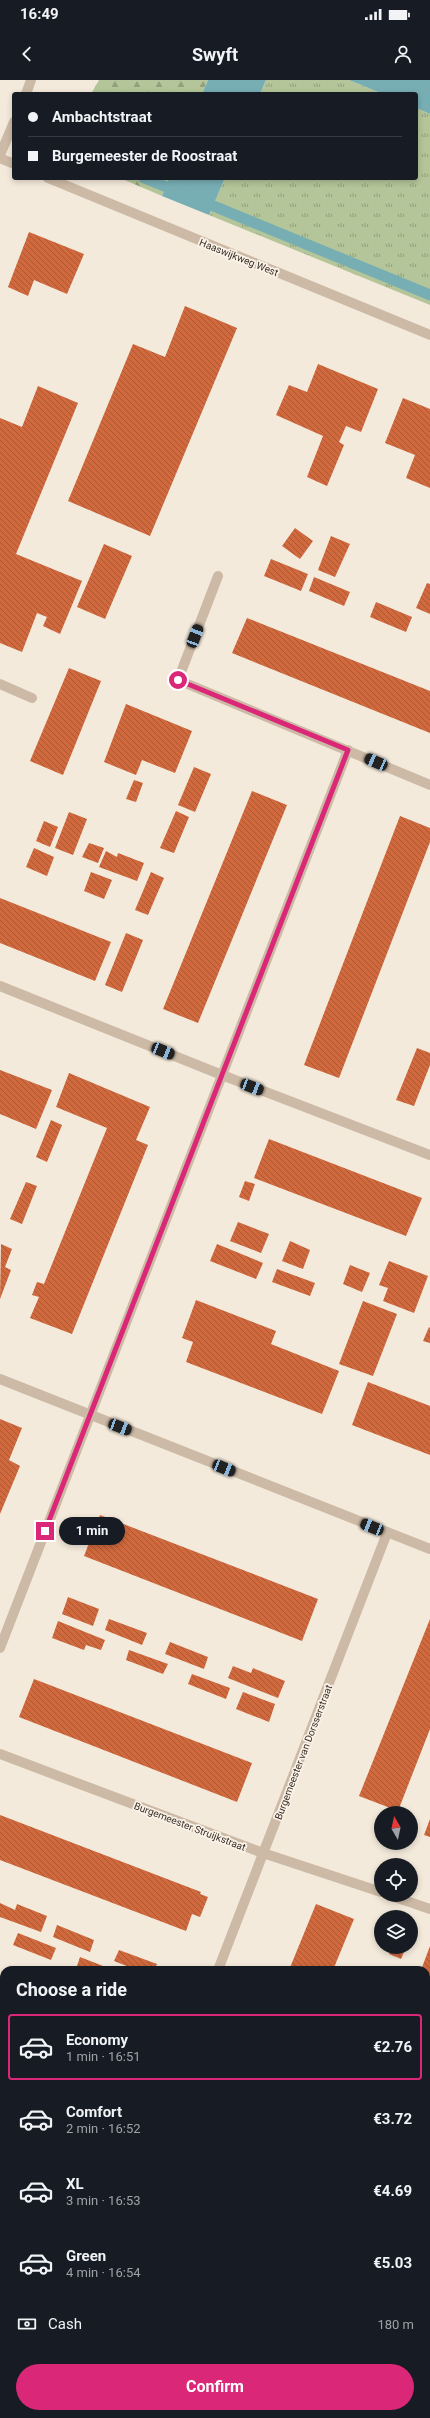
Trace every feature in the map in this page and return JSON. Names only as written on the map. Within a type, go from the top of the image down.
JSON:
[{"type":"street","points":[[27,92],[31,80]]},
{"type":"street","points":[[12,127],[0,157],[12,163]]},
{"type":"street","name":"Haaswijkweg West","points":[[53,180],[430,336]]},
{"type":"street","points":[[218,576],[178,680],[430,785]]},
{"type":"street","points":[[0,684],[32,698]]},
{"type":"street","points":[[0,1648],[348,750]]},
{"type":"street","points":[[0,986],[222,1075],[430,1155]]},
{"type":"street","points":[[0,1379],[430,1549]]},
{"type":"street","name":"Burgemeester van Dorsserstraat","points":[[220,1966],[387,1533]]},
{"type":"street","name":"Burgemeester Struijkstraat","points":[[0,1754],[263,1853],[374,1890]]},
{"type":"street","points":[[410,1902],[430,1909]]},
{"type":"green space","points":[[99,80],[208,80],[203,92],[92,92]]},
{"type":"green space","points":[[266,80],[349,80],[378,92],[261,92]]},
{"type":"green space","points":[[418,109],[430,114],[430,305],[209,215],[224,180],[418,180]]},
{"type":"green space","points":[[125,180],[168,180],[162,196]]},
{"type":"water","points":[[208,80],[266,80],[261,92],[203,92]]},
{"type":"water","points":[[349,80],[430,80],[430,114],[418,109],[418,92],[378,92]]},
{"type":"water","points":[[168,180],[224,180],[209,215],[162,196]]},
{"type":"building","points":[[29,232],[84,254],[67,294],[34,280],[28,296],[8,287]]},
{"type":"building","points":[[185,306],[237,328],[150,536],[68,501],[133,344],[165,357]]},
{"type":"building","points":[[318,364],[378,389],[361,432],[346,426],[339,442],[344,445],[327,486],[307,477],[323,436],[276,415],[289,385],[307,392]]},
{"type":"building","points":[[38,386],[78,403],[16,554],[82,581],[60,634],[43,626],[47,617],[37,613],[22,652],[0,643],[0,418],[22,427]]},
{"type":"building","points":[[403,398],[430,409],[430,488],[406,478],[415,455],[385,443]]},
{"type":"building","points":[[295,528],[313,541],[300,559],[282,546]]},
{"type":"building","points":[[331,536],[350,544],[335,577],[318,570]]},
{"type":"building","points":[[104,544],[132,556],[105,619],[77,607]]},
{"type":"building","points":[[271,559],[308,574],[301,591],[264,576]]},
{"type":"building","points":[[314,577],[350,592],[344,606],[309,591]]},
{"type":"building","points":[[427,583],[430,584],[430,614],[416,608]]},
{"type":"building","points":[[376,602],[412,617],[406,632],[370,617]]},
{"type":"building","points":[[247,618],[430,691],[430,733],[232,653]]},
{"type":"building","points":[[69,668],[101,681],[63,775],[30,761]]},
{"type":"building","points":[[126,704],[192,731],[175,773],[142,760],[136,775],[104,762]]},
{"type":"building","points":[[194,767],[211,774],[195,812],[178,805]]},
{"type":"building","points":[[134,780],[143,783],[136,802],[126,799]]},
{"type":"building","points":[[252,791],[287,805],[198,1023],[163,1009]]},
{"type":"building","points":[[176,811],[189,817],[174,853],[160,848]]},
{"type":"building","points":[[69,812],[87,819],[73,855],[55,848]]},
{"type":"building","points":[[400,816],[430,828],[430,842],[339,1078],[304,1065]]},
{"type":"building","points":[[44,821],[58,827],[50,847],[36,841]]},
{"type":"building","points":[[89,843],[104,848],[98,863],[82,857]]},
{"type":"building","points":[[34,848],[54,857],[47,876],[26,867]]},
{"type":"building","points":[[106,851],[117,857],[118,853],[144,863],[137,881],[99,867]]},
{"type":"building","points":[[91,872],[112,880],[104,899],[84,891]]},
{"type":"building","points":[[151,872],[164,878],[148,915],[135,910]]},
{"type":"building","points":[[0,898],[111,942],[95,981],[0,943]]},
{"type":"building","points":[[126,933],[143,940],[122,992],[105,985]]},
{"type":"building","points":[[417,1048],[430,1053],[430,1065],[414,1106],[396,1100]]},
{"type":"building","points":[[0,1070],[52,1090],[36,1129],[0,1114]]},
{"type":"building","points":[[69,1073],[150,1107],[136,1140],[148,1145],[72,1334],[30,1318],[39,1297],[32,1295],[37,1282],[44,1284],[107,1128],[56,1107]]},
{"type":"building","points":[[51,1120],[62,1125],[47,1162],[36,1157]]},
{"type":"building","points":[[269,1139],[422,1198],[406,1236],[254,1178]]},
{"type":"building","points":[[245,1181],[255,1184],[249,1201],[239,1197]]},
{"type":"building","points":[[26,1182],[37,1186],[22,1224],[10,1219]]},
{"type":"building","points":[[238,1222],[269,1234],[261,1253],[230,1241]]},
{"type":"building","points":[[290,1241],[310,1250],[303,1269],[282,1261]]},
{"type":"building","points":[[1,1244],[12,1249],[5,1267],[11,1270],[0,1299]]},
{"type":"building","points":[[217,1244],[263,1263],[256,1279],[210,1261]]},
{"type":"building","points":[[389,1261],[428,1276],[414,1313],[383,1301],[388,1288],[379,1285]]},
{"type":"building","points":[[350,1265],[370,1273],[362,1292],[343,1284]]},
{"type":"building","points":[[277,1269],[315,1283],[310,1296],[272,1282]]},
{"type":"building","points":[[196,1300],[276,1331],[271,1344],[339,1371],[322,1414],[186,1362],[193,1342],[182,1338]]},
{"type":"building","points":[[363,1301],[397,1314],[373,1376],[339,1364]]},
{"type":"building","points":[[429,1327],[430,1328],[430,1343],[423,1341]]},
{"type":"building","points":[[368,1382],[430,1406],[430,1455],[352,1425]]},
{"type":"building","points":[[0,1419],[22,1428],[9,1460],[20,1466],[0,1514]]},
{"type":"building","points":[[100,1515],[318,1599],[302,1641],[84,1556]]},
{"type":"building","points":[[68,1597],[99,1609],[93,1626],[62,1614]]},
{"type":"building","points":[[109,1619],[147,1633],[142,1645],[105,1630]]},
{"type":"building","points":[[430,1619],[430,1729],[400,1806],[385,1806],[359,1796]]},
{"type":"building","points":[[58,1621],[105,1640],[101,1650],[86,1645],[84,1650],[52,1638]]},
{"type":"building","points":[[170,1642],[208,1657],[204,1669],[165,1654]]},
{"type":"building","points":[[129,1650],[168,1664],[163,1674],[126,1660]]},
{"type":"building","points":[[233,1666],[251,1673],[253,1668],[285,1681],[278,1698],[228,1678]]},
{"type":"building","points":[[192,1674],[230,1688],[226,1699],[188,1684]]},
{"type":"building","points":[[34,1679],[252,1763],[237,1802],[19,1717]]},
{"type":"building","points":[[243,1692],[275,1704],[269,1722],[236,1709]]},
{"type":"building","points":[[0,1815],[201,1892],[200,1894],[208,1897],[200,1917],[192,1914],[186,1931],[0,1860]]},
{"type":"building","points":[[430,1819],[430,1837],[424,1835]]},
{"type":"building","points":[[0,1903],[15,1910],[17,1904],[47,1916],[41,1932],[0,1917]]},
{"type":"building","points":[[316,1904],[354,1919],[335,1966],[291,1966]]},
{"type":"building","points":[[57,1925],[94,1940],[90,1952],[53,1937]]},
{"type":"building","points":[[18,1933],[56,1948],[51,1960],[13,1945]]},
{"type":"building","points":[[430,1946],[430,1966],[422,1966]]},
{"type":"building","points":[[119,1950],[157,1964],[156,1966],[127,1966],[114,1961]]},
{"type":"building","points":[[389,1954],[403,1954],[401,1959]]},
{"type":"building","points":[[80,1957],[103,1966],[77,1966]]},
{"type":"waterway","points":[[149,180],[179,192]]},
{"type":"waterway","points":[[199,200],[430,295]]},
{"type":"route","points":[[45,1531],[348,750],[178,680]]}]
